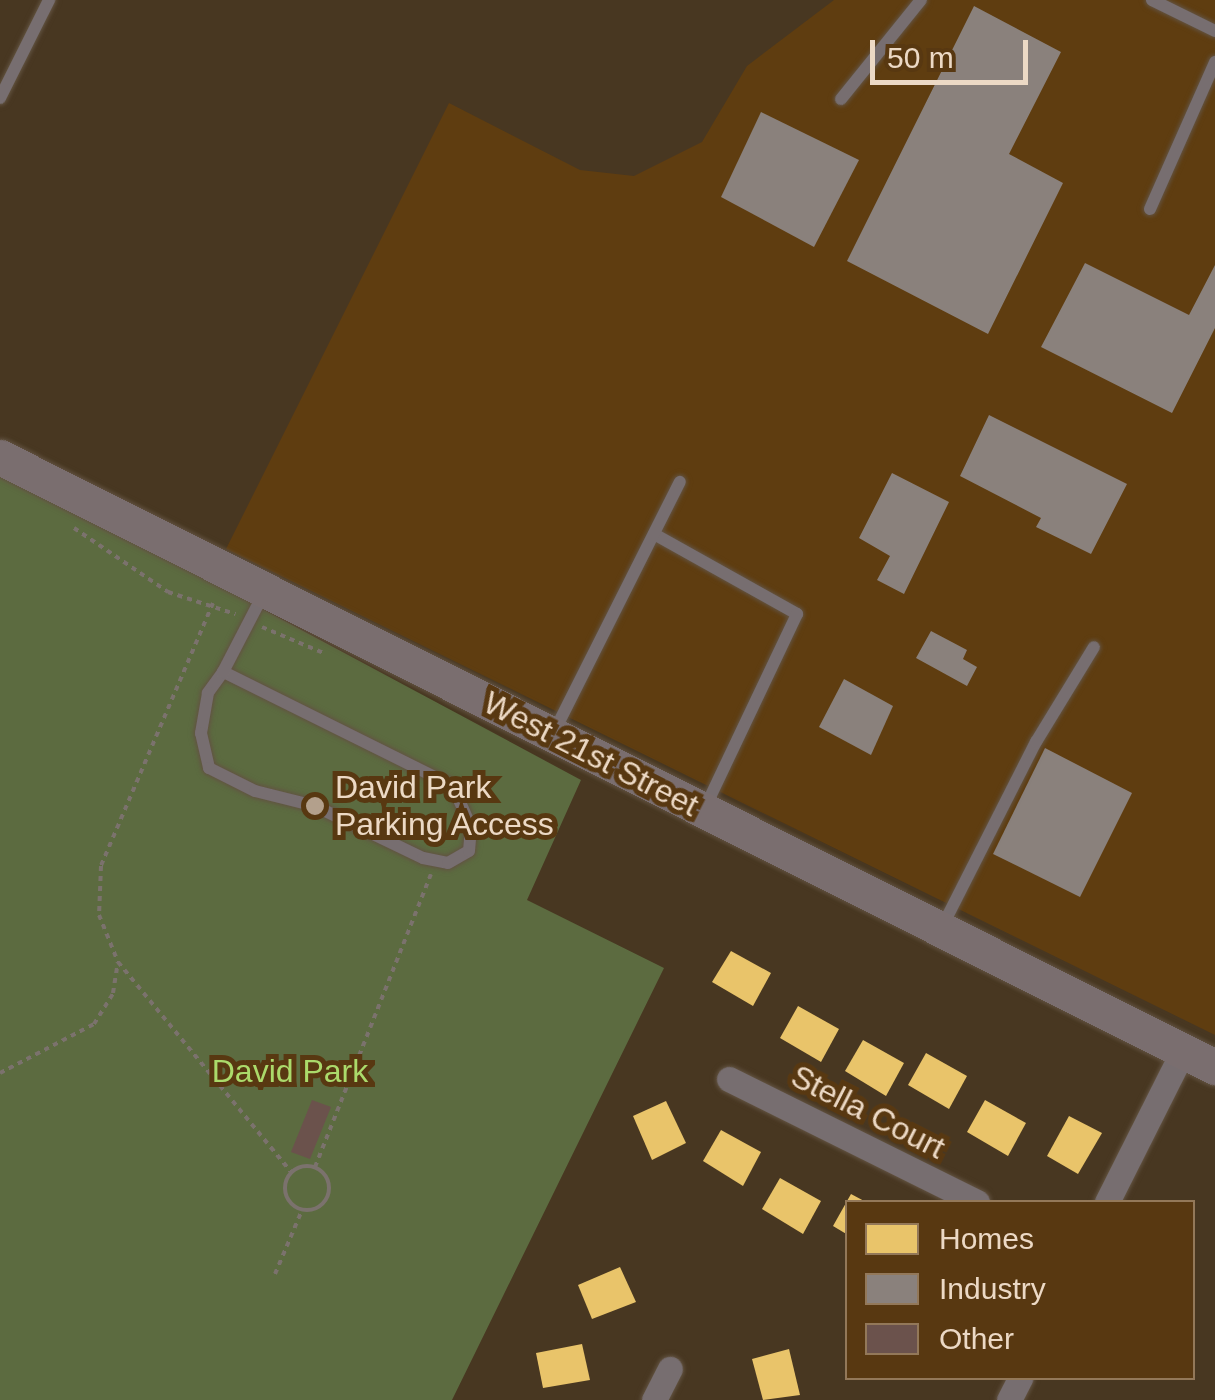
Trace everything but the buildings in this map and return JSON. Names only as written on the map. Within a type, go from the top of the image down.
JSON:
[{"type":"street","name":"West 21st Street","points":[[0,457],[1215,1067]]},
{"type":"street","points":[[1108,1200],[1183,1051]]},
{"type":"street","name":"Stella Court","points":[[729,1079],[972,1200]]},
{"type":"street","points":[[654,1400],[670,1369]]},
{"type":"lane","points":[[0,98],[49,0]]},
{"type":"lane","points":[[841,99],[922,0]]},
{"type":"lane","points":[[1152,0],[1215,32]]},
{"type":"lane","points":[[1150,209],[1215,62]]},
{"type":"lane","points":[[553,734],[680,482]]},
{"type":"lane","points":[[654,534],[797,614],[704,810]]},
{"type":"lane","points":[[223,672],[453,786],[471,827],[469,851],[448,863],[434,860],[315,806],[255,791],[210,768],[201,733],[208,693],[266,590]]},
{"type":"lane","points":[[941,929],[1036,742],[1094,646]]},
{"type":"path","points":[[213,604],[101,866],[98,915],[118,962],[291,1172]]},
{"type":"path","points":[[315,1167],[434,860]]},
{"type":"path","points":[[0,1073],[94,1024],[113,993],[118,962]]},
{"type":"path","points":[[291,1172],[315,1167]]},
{"type":"path","points":[[275,1274],[302,1210],[324,1203],[329,1192],[315,1167]]},
{"type":"path","points":[[291,1172],[284,1188],[302,1210]]},
{"type":"shaded area","points":[[834,0],[1215,0],[1215,1035],[226,549],[449,103],[580,170],[634,176],[702,142],[747,66]]},
{"type":"green space","name":"David Park","points":[[0,468],[581,780],[527,900],[664,968],[452,1400],[0,1400]]},
{"type":"place","name":"David Park Parking Access","points":[[315,806]]}]
